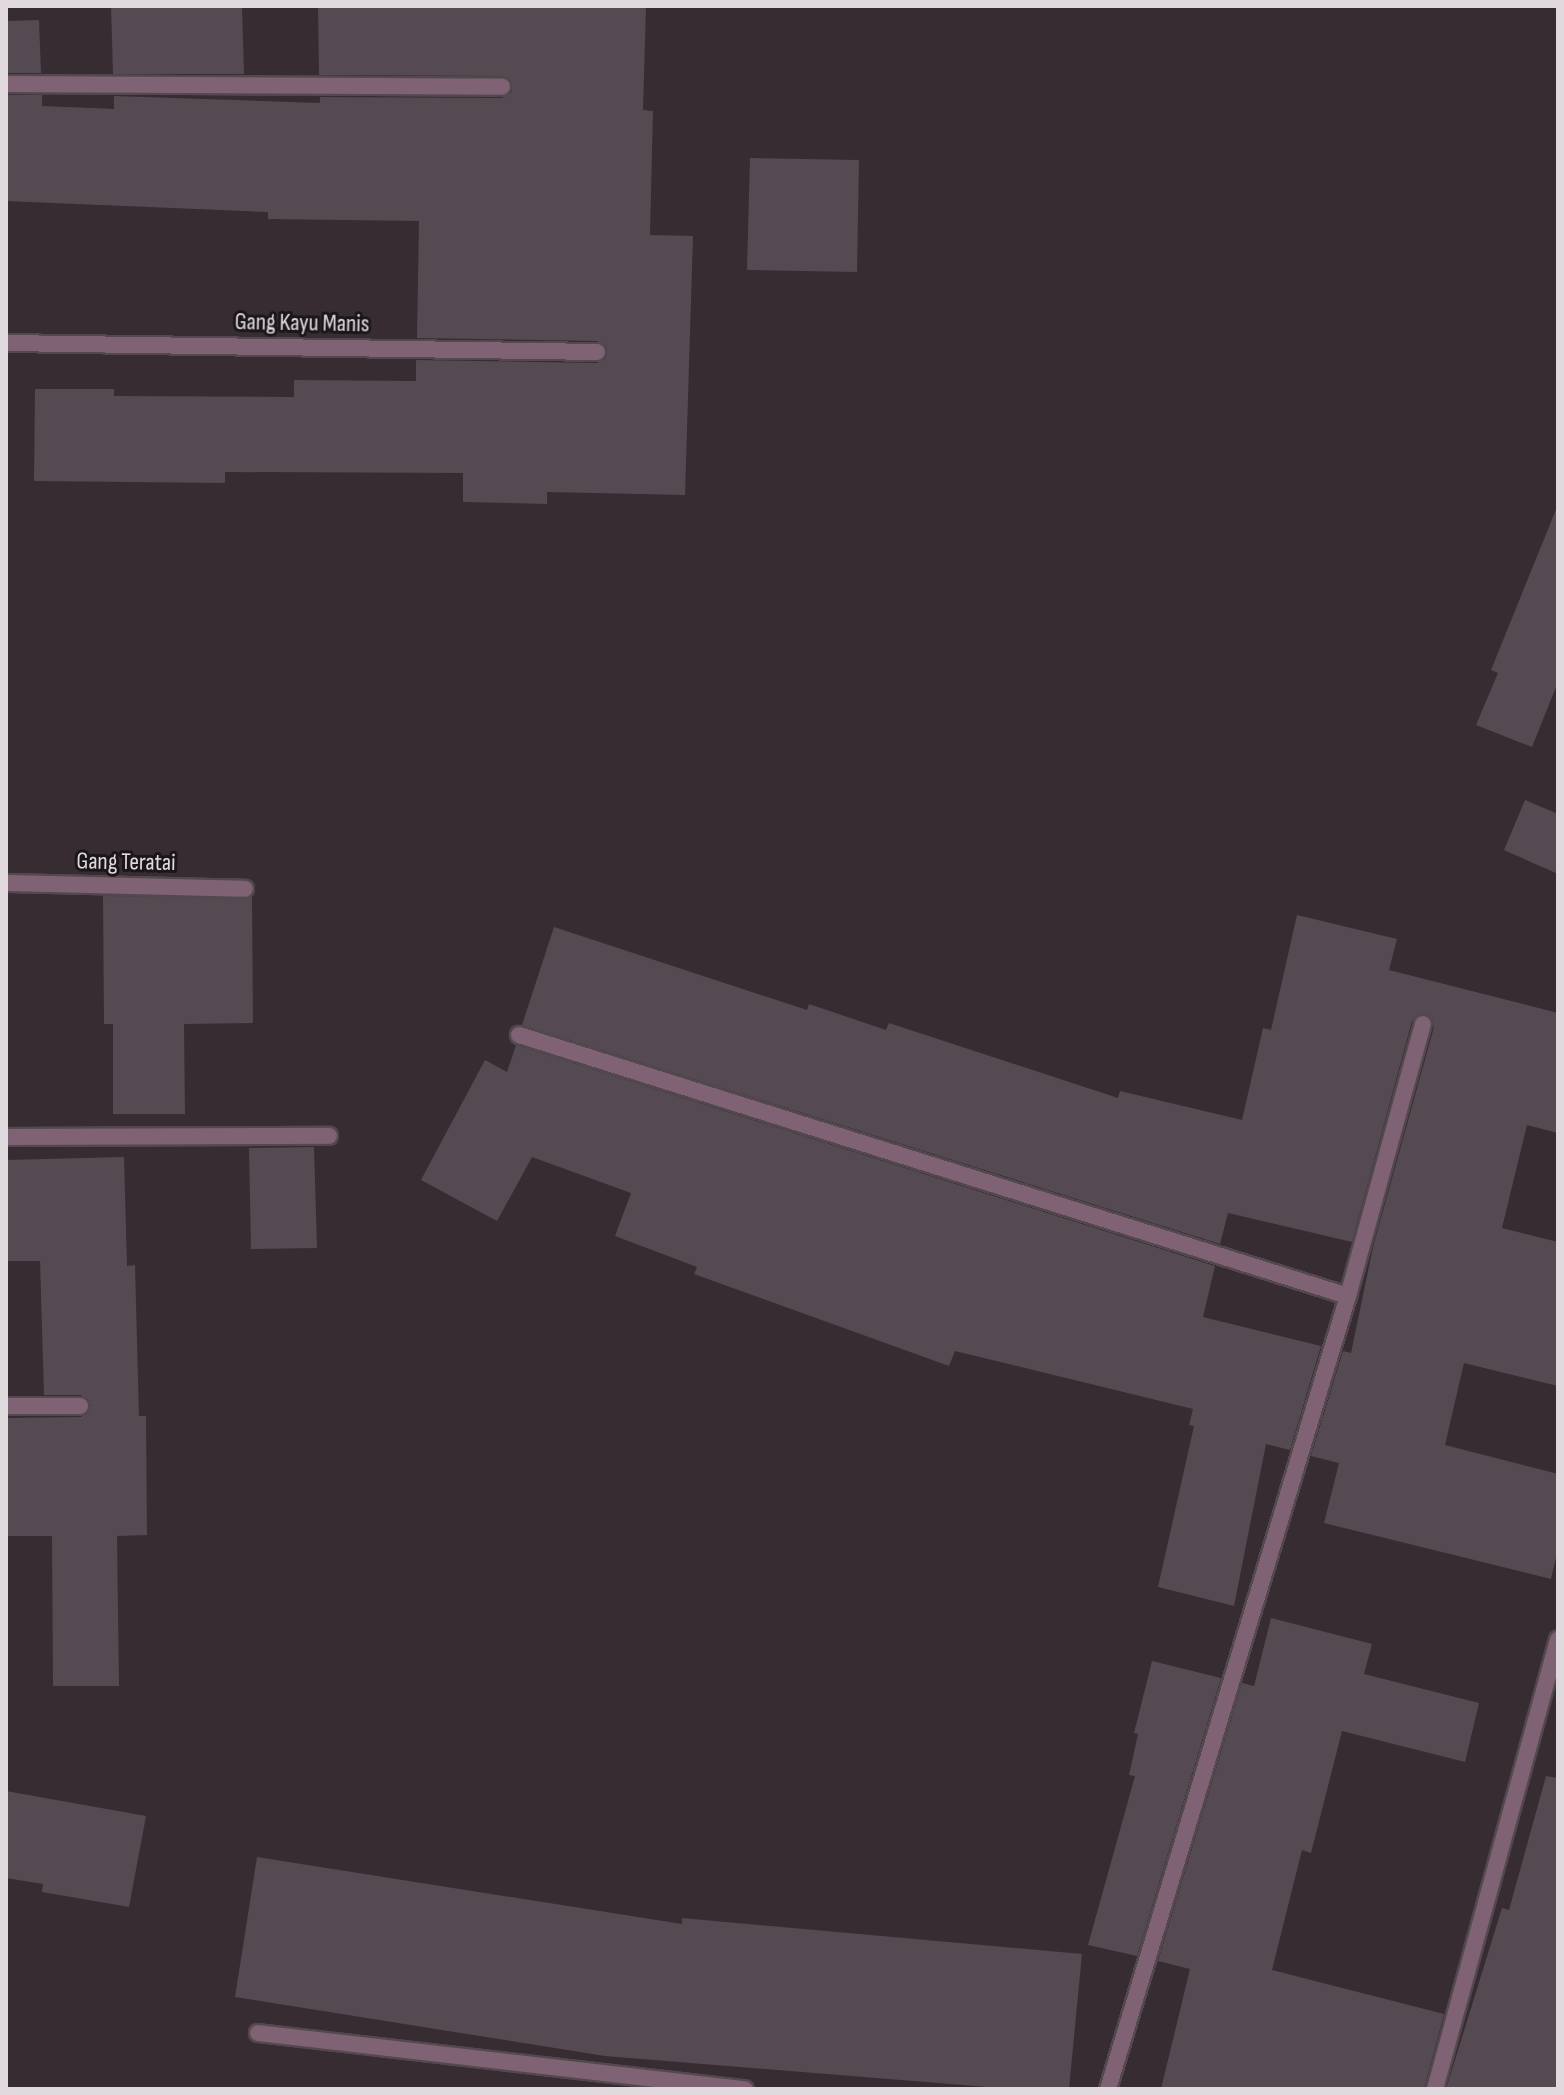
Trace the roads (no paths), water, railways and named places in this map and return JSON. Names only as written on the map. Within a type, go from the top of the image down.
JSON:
[{"type":"street","points":[[6,84],[502,87]]},
{"type":"street","name":"Gang Kayu Manis","points":[[6,343],[597,352]]},
{"type":"street","name":"Gang Teratai","points":[[6,883],[245,889]]},
{"type":"street","points":[[1108,2089],[1348,1296],[1423,1024]]},
{"type":"street","points":[[519,1035],[1348,1296]]},
{"type":"street","points":[[6,1137],[329,1136]]},
{"type":"street","points":[[6,1406],[80,1406]]},
{"type":"street","points":[[1435,2089],[1558,1640]]},
{"type":"street","points":[[258,2033],[745,2089]]}]
